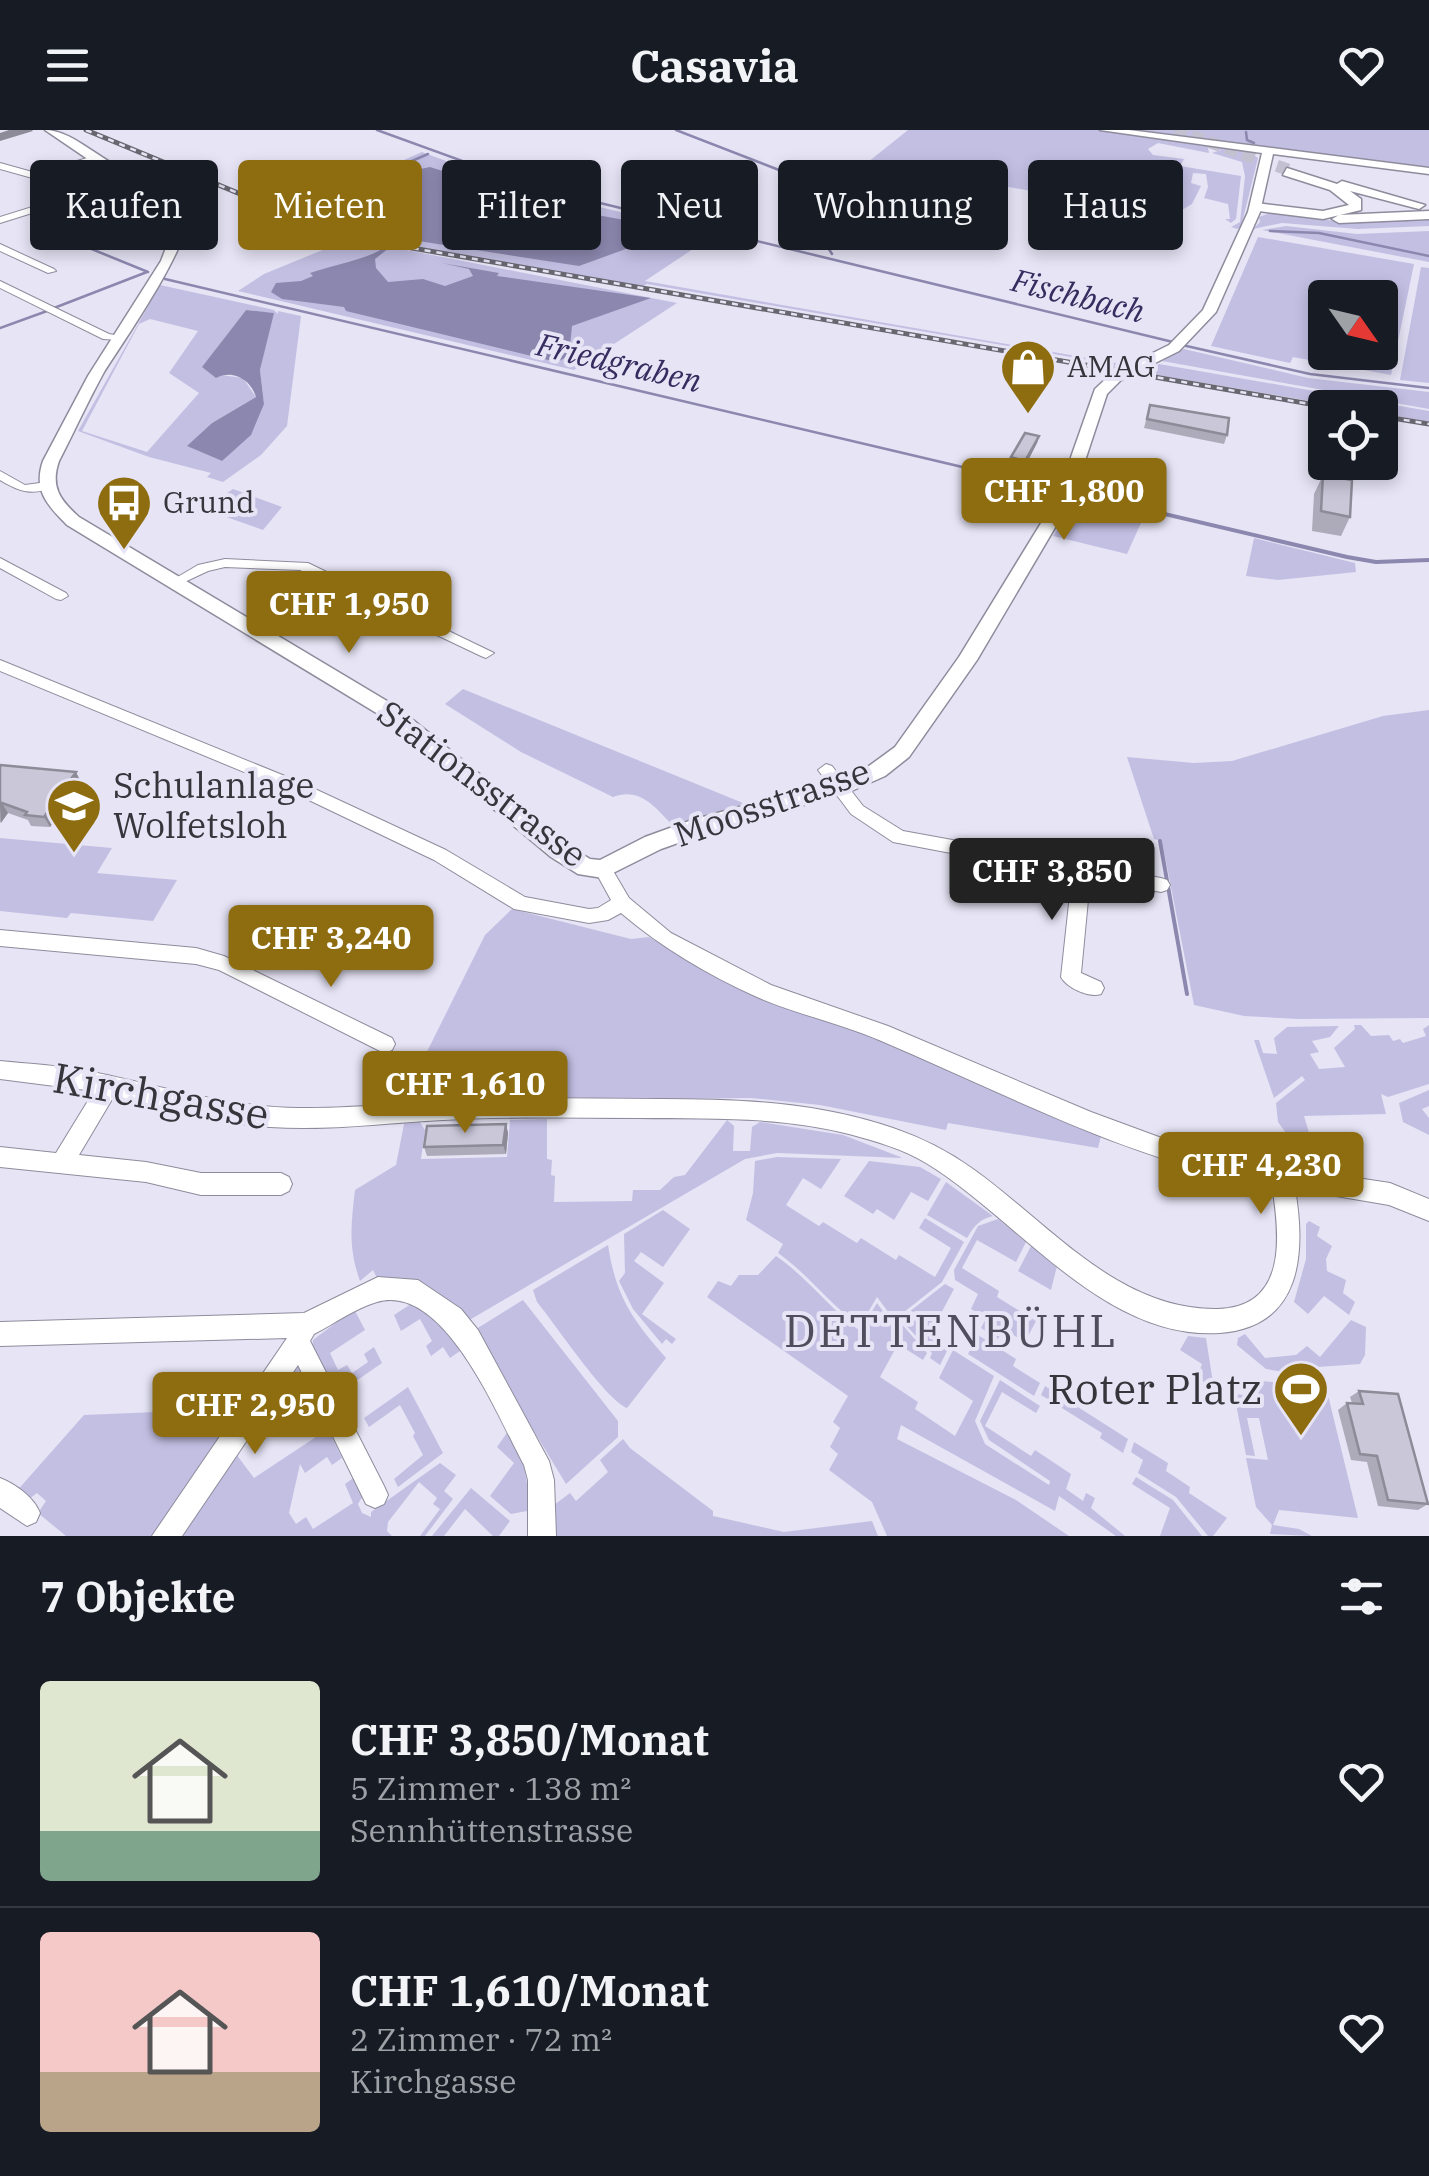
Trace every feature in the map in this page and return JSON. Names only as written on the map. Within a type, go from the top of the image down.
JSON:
[{"type":"highway","points":[[1305,166],[1429,200]]},
{"type":"highway","points":[[1257,211],[1329,215],[1351,211],[1357,205],[1343,191],[1288,171],[1429,208]]},
{"type":"highway","points":[[1257,211],[1346,220],[1429,216]]},
{"type":"main road","points":[[50,130],[94,159]]},
{"type":"main road","points":[[1104,130],[1268,154],[1429,171]]},
{"type":"main road","name":"Moosstrasse","points":[[604,870],[678,834],[833,778],[876,771],[902,752],[952,683],[1065,498],[1097,397],[1105,385],[1178,344],[1198,327],[1216,300],[1257,211],[1268,154]]},
{"type":"main road","points":[[47,486],[46,476],[57,448],[172,250]]},
{"type":"main road","name":"Stationsstrasse","points":[[47,486],[52,500],[73,521],[390,712],[559,852],[586,868],[604,870]]},
{"type":"street","points":[[0,166],[36,176],[94,159]]},
{"type":"street","points":[[0,220],[30,211]]},
{"type":"street","points":[[0,247],[51,272]]},
{"type":"street","points":[[0,284],[107,336],[120,337]]},
{"type":"street","points":[[0,476],[23,489],[47,486]]},
{"type":"street","points":[[0,562],[61,596]]},
{"type":"street","points":[[176,582],[213,565],[268,562],[303,566],[486,653]]},
{"type":"street","points":[[0,665],[296,787],[440,855],[521,904],[589,916],[622,903]]},
{"type":"street","points":[[833,778],[857,810],[899,837],[1161,885]]},
{"type":"street","name":"Stationsstrasse","points":[[604,870],[622,903],[664,938],[764,991],[881,1032],[1125,1136],[1200,1160],[1282,1178],[1390,1194],[1429,1210]]},
{"type":"street","points":[[1082,873],[1071,977],[1094,988]]},
{"type":"street","points":[[0,938],[196,956],[224,964],[385,1044]]},
{"type":"street","name":"Kirchgasse","points":[[0,1070],[109,1086],[193,1108],[270,1118],[465,1108],[745,1109],[802,1113],[876,1133],[931,1154],[1107,1286],[1148,1308],[1201,1322],[1232,1320],[1258,1310],[1278,1288],[1291,1246],[1282,1178]]},
{"type":"street","points":[[62,1164],[109,1086]]},
{"type":"street","points":[[0,1157],[146,1172],[200,1184],[281,1184]]},
{"type":"street","points":[[166,1536],[300,1335],[378,1289],[418,1292],[440,1306],[468,1339],[536,1461],[541,1480],[542,1536]]},
{"type":"street","points":[[0,1334],[300,1335]]},
{"type":"street","points":[[300,1335],[305,1354],[375,1495]]},
{"type":"street","points":[[0,1491],[27,1514]]},
{"type":"shaded area","points":[[908,130],[1098,130],[1249,152],[1258,158],[1241,227],[1237,229],[1231,227],[1240,222],[1245,176],[1242,162],[1212,153],[1221,150],[1208,148],[1209,153],[1158,143],[1148,149],[1153,155],[1183,161],[1028,160],[1028,190],[1008,187],[1008,160],[870,160]]},
{"type":"shaded area","points":[[1118,130],[1429,130],[1429,168]]},
{"type":"shaded area","points":[[422,152],[443,160],[442,250],[601,250],[601,207],[621,212],[621,250],[692,250],[645,281],[1133,366],[1123,370],[1106,363],[422,248],[422,160],[404,160]]},
{"type":"shaded area","points":[[1183,166],[1241,176],[1236,219],[1231,223],[1225,219],[1230,219],[1228,204],[1204,198],[1208,187],[1206,174],[1193,173],[1191,183],[1201,186],[1192,204],[1183,209]]},
{"type":"shaded area","points":[[422,169],[442,171],[442,245],[422,242]]},
{"type":"shaded area","points":[[1270,213],[1352,223],[1429,219],[1429,226],[1358,229],[1282,223],[1253,229],[1260,222],[1259,217]]},
{"type":"shaded area","points":[[601,216],[621,219],[623,250],[579,266],[476,250],[601,250]]},
{"type":"shaded area","points":[[1286,226],[1357,234],[1429,231],[1429,262],[1262,230]]},
{"type":"shaded area","points":[[1258,237],[1414,264],[1398,341],[1398,280],[1308,280],[1308,360],[1293,357],[1290,363],[1211,346]]},
{"type":"shaded area","points":[[322,250],[407,250],[677,303],[574,370],[238,291],[264,274]]},
{"type":"shaded area","points":[[386,250],[375,259],[376,268],[388,282],[423,279],[445,286],[473,276],[469,269],[442,263],[499,273],[497,276],[651,298],[572,326],[569,356],[557,362],[346,311],[344,307],[282,299],[271,292],[276,283],[301,281],[313,276],[310,273]]},
{"type":"shaded area","points":[[1421,267],[1429,268],[1429,383],[1400,380]]},
{"type":"shaded area","points":[[160,285],[301,316],[287,426],[261,455],[223,482],[207,477],[211,473],[149,457],[78,431]],"holes":[[[246,310],[273,313],[260,370],[264,404],[222,461],[188,446],[212,423],[256,397],[243,378],[221,375],[216,349]],[[150,319],[198,331],[169,373],[199,393],[147,452],[82,431],[139,324]]]},
{"type":"shaded area","points":[[246,310],[274,313],[260,370],[264,404],[251,435],[222,461],[187,446],[212,423],[256,397],[240,378],[216,378],[202,367]]},
{"type":"shaded area","points":[[1184,349],[1308,378],[1429,392],[1429,409],[1398,403],[1398,390],[1323,390],[1162,361]]},
{"type":"shaded area","points":[[1159,364],[1308,390],[1308,401],[1140,372]]},
{"type":"shaded area","points":[[1364,370],[1392,370],[1391,375]]},
{"type":"shaded area","points":[[1398,406],[1429,411],[1429,422],[1398,416]]},
{"type":"shaded area","points":[[233,489],[282,507],[263,530],[204,509]]},
{"type":"shaded area","points":[[1077,498],[1145,514],[1127,554],[1053,536]]},
{"type":"shaded area","points":[[1254,538],[1355,563],[1356,572],[1278,580],[1246,576]]},
{"type":"shaded area","points":[[463,689],[748,805],[673,826],[639,797],[613,797],[521,752],[445,704]]},
{"type":"shaded area","points":[[1429,710],[1429,1018],[1244,1016],[1194,1005],[1162,841],[1154,839],[1127,757],[1194,763],[1232,761],[1383,716]]},
{"type":"shaded area","points":[[0,838],[112,848],[97,873],[177,880],[153,921],[0,911]]},
{"type":"shaded area","points":[[512,909],[631,939],[649,937],[742,989],[858,1031],[1101,1136],[1098,1148],[948,1123],[946,1130],[820,1105],[751,1098],[403,1100],[485,935]]},
{"type":"shaded area","points":[[1354,1025],[1361,1025],[1371,1036],[1389,1035],[1393,1041],[1400,1039],[1403,1043],[1426,1036],[1423,1029],[1429,1025],[1429,1084],[1388,1097],[1381,1094],[1386,1114],[1304,1116],[1319,1166],[1309,1165],[1278,1122],[1276,1103],[1305,1080],[1302,1076],[1274,1098],[1254,1040],[1259,1040],[1263,1053],[1277,1054],[1274,1038],[1287,1027],[1339,1026],[1330,1037],[1312,1041],[1319,1052],[1310,1054],[1319,1069],[1345,1067],[1334,1048],[1355,1029]]},
{"type":"shaded area","points":[[1429,1090],[1429,1106],[1422,1109],[1429,1118],[1429,1135],[1403,1122],[1399,1103]]},
{"type":"shaded area","points":[[405,1119],[418,1119],[425,1130],[421,1159],[507,1157],[510,1120],[547,1119],[547,1159],[552,1160],[551,1175],[555,1176],[554,1202],[632,1201],[633,1190],[660,1190],[674,1177],[685,1175],[727,1120],[734,1126],[733,1151],[750,1151],[752,1127],[760,1122],[843,1135],[903,1158],[777,1153],[745,1159],[466,1322],[379,1282],[373,1270],[360,1281],[356,1269],[352,1236],[355,1190],[396,1165]]},
{"type":"shaded area","points":[[777,1157],[841,1159],[821,1189],[803,1178],[786,1205],[819,1226],[823,1222],[857,1243],[861,1238],[896,1260],[899,1255],[935,1277],[951,1248],[919,1228],[925,1218],[964,1242],[942,1282],[894,1320],[877,1297],[860,1326],[778,1253],[783,1244],[746,1220],[755,1161]]},
{"type":"shaded area","points":[[869,1161],[920,1167],[941,1179],[928,1201],[911,1192],[894,1220],[877,1209],[873,1214],[844,1196]]},
{"type":"shaded area","points":[[946,1182],[993,1216],[978,1223],[967,1238],[927,1215]]},
{"type":"shaded area","points":[[663,1210],[690,1229],[663,1267],[641,1252],[634,1261],[664,1283],[642,1314],[676,1339],[672,1344],[666,1339],[662,1344],[633,1309],[619,1281],[625,1273],[624,1234]]},
{"type":"shaded area","points":[[998,1219],[1026,1242],[1016,1262],[977,1240],[962,1268],[999,1291],[997,1297],[1036,1321],[1025,1342],[1003,1329],[998,1339],[981,1328],[986,1318],[971,1309],[978,1294],[955,1280],[954,1270],[978,1226]]},
{"type":"shaded area","points":[[1309,1221],[1320,1227],[1317,1236],[1332,1246],[1326,1259],[1327,1271],[1346,1280],[1343,1293],[1355,1302],[1349,1315],[1324,1296],[1308,1314],[1294,1302],[1306,1259]]},
{"type":"shaded area","points":[[608,1245],[627,1306],[666,1358],[627,1408],[594,1377],[537,1302],[533,1290]]},
{"type":"shaded area","points":[[1031,1246],[1057,1266],[1051,1290],[1018,1271]]},
{"type":"shaded area","points":[[776,1256],[860,1331],[877,1303],[893,1325],[899,1321],[927,1353],[923,1360],[898,1344],[880,1377],[918,1402],[915,1409],[955,1436],[973,1401],[939,1378],[953,1350],[994,1376],[975,1421],[985,1444],[1049,1485],[1050,1481],[989,1440],[980,1421],[1000,1380],[1040,1406],[1036,1413],[1002,1392],[985,1426],[1031,1456],[1035,1450],[1071,1474],[1066,1489],[1083,1501],[1086,1493],[1095,1498],[1091,1508],[1125,1536],[1116,1536],[1059,1496],[1055,1511],[901,1425],[897,1439],[1016,1500],[1069,1536],[887,1536],[872,1502],[829,1470],[838,1454],[830,1447],[840,1428],[833,1422],[848,1396],[707,1297],[718,1281],[731,1286],[739,1275],[758,1275]]},
{"type":"shaded area","points":[[945,1284],[954,1289],[931,1332],[949,1347],[940,1365],[900,1319]]},
{"type":"shaded area","points":[[523,1300],[618,1421],[618,1437],[566,1484],[473,1331]]},
{"type":"shaded area","points":[[414,1302],[448,1330],[460,1351],[450,1358],[443,1347],[431,1356],[426,1346],[432,1341],[420,1319],[401,1331],[394,1315]]},
{"type":"shaded area","points":[[354,1309],[365,1330],[330,1353],[338,1370],[347,1365],[352,1373],[368,1362],[364,1354],[374,1347],[382,1363],[333,1397],[312,1347],[313,1340]]},
{"type":"shaded area","points":[[1351,1320],[1366,1327],[1365,1355],[1360,1364],[1289,1369],[1289,1373],[1266,1369],[1237,1345],[1238,1338],[1245,1334],[1265,1358],[1296,1355],[1307,1346],[1320,1357]]},
{"type":"shaded area","points":[[978,1335],[1016,1359],[1013,1366],[1040,1383],[1034,1396],[968,1354]]},
{"type":"shaded area","points":[[1188,1336],[1206,1338],[1214,1388],[1197,1378],[1202,1364],[1180,1350]]},
{"type":"shaded area","points":[[299,1361],[312,1387],[307,1392],[311,1401],[302,1404],[299,1400],[285,1409],[282,1404],[257,1422]]},
{"type":"shaded area","name":"Roter Platz","points":[[1251,1380],[1326,1387],[1358,1518],[1279,1510],[1273,1525],[1299,1529],[1312,1536],[1270,1534],[1272,1525],[1256,1507],[1246,1458],[1268,1460],[1259,1418],[1247,1418],[1255,1456],[1246,1455],[1234,1394],[1254,1396]]},
{"type":"shaded area","points":[[1045,1386],[1128,1439],[1123,1453],[1100,1438],[1102,1433],[1041,1395]]},
{"type":"shaded area","points":[[408,1387],[443,1453],[398,1487],[394,1479],[423,1455],[415,1433],[400,1405],[369,1427],[364,1418]]},
{"type":"shaded area","points":[[250,1408],[161,1536],[66,1536],[38,1513],[46,1501],[37,1493],[25,1502],[15,1493],[84,1415]]},
{"type":"shaded area","points":[[328,1429],[342,1458],[332,1465],[327,1457],[305,1473],[300,1464],[289,1513],[296,1524],[306,1517],[313,1529],[353,1503],[345,1484],[359,1474],[364,1494],[358,1504],[362,1513],[371,1517],[371,1512],[440,1463],[456,1475],[444,1491],[453,1499],[425,1536],[420,1536],[440,1509],[433,1504],[437,1498],[419,1482],[388,1522],[387,1531],[392,1536],[173,1536],[233,1450],[254,1478]]},
{"type":"shaded area","points":[[509,1430],[522,1457],[532,1510],[511,1514],[490,1496],[514,1463],[497,1447]]},
{"type":"shaded area","points":[[623,1439],[713,1511],[713,1516],[784,1532],[872,1521],[878,1536],[548,1536],[550,1508],[570,1493],[576,1501],[608,1472],[600,1460]]},
{"type":"shaded area","points":[[1134,1442],[1168,1463],[1166,1471],[1190,1487],[1189,1493],[1227,1518],[1213,1536],[1208,1536],[1176,1497],[1138,1473],[1143,1460],[1131,1452]]},
{"type":"shaded area","points":[[1136,1477],[1173,1500],[1202,1536],[1160,1536],[1170,1508],[1132,1484]]},
{"type":"shaded area","points":[[471,1488],[510,1521],[499,1536],[493,1536],[465,1509],[444,1536],[432,1536]]},
{"type":"building","points":[[1150,405],[1229,418],[1227,435],[1147,419]]},
{"type":"building","points":[[1025,433],[1039,436],[1025,461],[1011,457]]},
{"type":"building","points":[[1323,480],[1352,480],[1350,517],[1321,511]]},
{"type":"building","points":[[0,765],[76,772],[44,817],[25,815],[27,812],[0,805]]},
{"type":"building","points":[[506,1124],[503,1145],[424,1147],[427,1126]]},
{"type":"building","points":[[1359,1391],[1398,1394],[1428,1504],[1388,1500],[1377,1456],[1360,1454],[1347,1403],[1363,1404]]},
{"type":"waterway","name":"Fischbach","points":[[377,130],[534,187],[1173,342]]},
{"type":"waterway","points":[[676,130],[779,170],[832,254]]},
{"type":"waterway","points":[[1246,132],[1247,140],[1254,143]]},
{"type":"waterway","name":"Fischbach","points":[[414,160],[428,154]]},
{"type":"waterway","points":[[1270,231],[1319,233],[1429,256]]},
{"type":"waterway","name":"Friedgraben","points":[[94,250],[148,272]]},
{"type":"waterway","points":[[54,308],[147,272]]},
{"type":"waterway","name":"Friedgraben","points":[[165,279],[1060,490]]},
{"type":"waterway","points":[[0,328],[47,311]]},
{"type":"waterway","name":"Fischbach","points":[[1182,345],[1310,374],[1429,388]]},
{"type":"waterway","name":"Friedgraben","points":[[1078,494],[1111,502]]},
{"type":"waterway","name":"Friedgraben","points":[[1101,499],[1347,557],[1376,562],[1429,560]]},
{"type":"waterway","points":[[1160,841],[1187,994]]},
{"type":"tunnel","points":[[1175,130],[1289,170]]},
{"type":"railway","points":[[86,130],[279,210],[412,248],[1308,404]]},
{"type":"railway","points":[[1398,419],[1429,424]]},
{"type":"place","name":"AMAG","points":[[1028,416]]},
{"type":"place","name":"Grund","points":[[124,552]]},
{"type":"place","name":"Schulanlage Wolfetsloh","points":[[74,855]]},
{"type":"place","name":"Roter Platz","points":[[1301,1438]]},
{"type":"district","name":"DETTENBÜHL","points":[[951,1331]]}]
